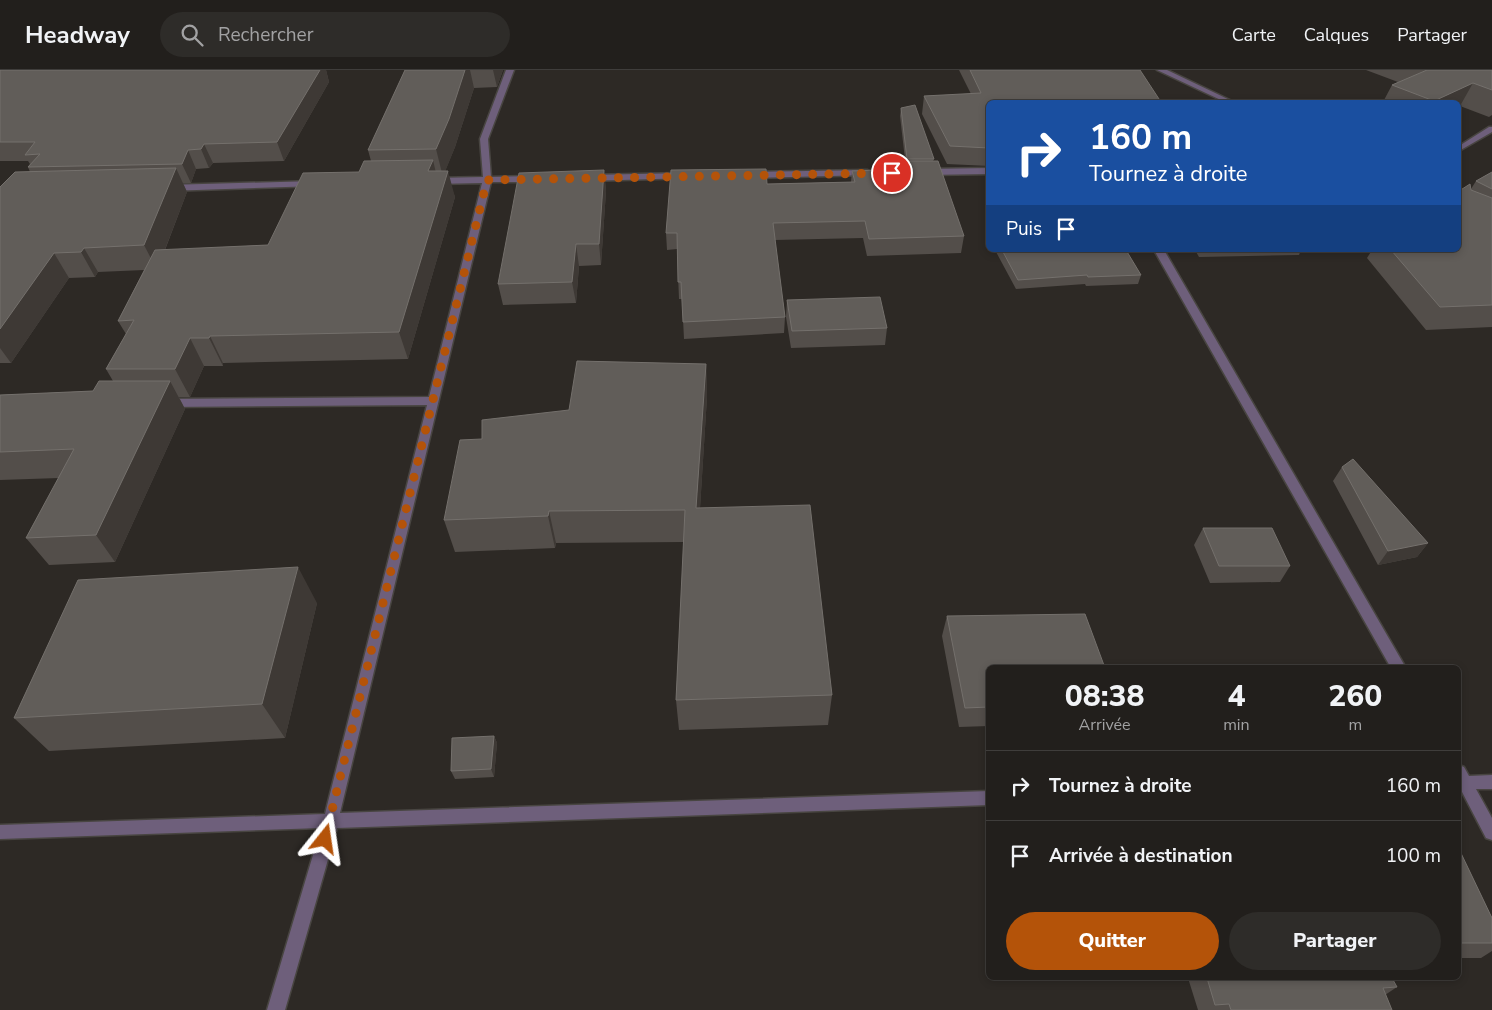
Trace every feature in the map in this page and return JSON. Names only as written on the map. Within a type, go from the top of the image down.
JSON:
[{"type":"street","points":[[276,1010],[330,820],[434,402],[487,180],[484,139],[510,70]]},
{"type":"street","points":[[1161,70],[1226,100]]},
{"type":"street","points":[[1461,148],[1492,129]]},
{"type":"street","points":[[920,172],[986,171]]},
{"type":"street","points":[[743,175],[881,173]]},
{"type":"street","points":[[576,178],[694,176]]},
{"type":"street","points":[[428,181],[546,179]]},
{"type":"street","points":[[159,188],[328,184]]},
{"type":"street","points":[[1160,252],[1397,665]]},
{"type":"street","points":[[158,403],[434,402]]},
{"type":"street","points":[[1461,779],[1492,782]]},
{"type":"street","points":[[1461,779],[1492,832]]},
{"type":"street","points":[[0,832],[986,798]]},
{"type":"building","points":[[0,70],[320,70],[277,142],[204,144],[201,149],[188,150],[182,164],[28,167],[40,154],[25,155],[35,142],[0,142]]},
{"type":"building","points":[[405,70],[465,70],[449,119],[436,149],[368,150]]},
{"type":"building","points":[[970,70],[1140,70],[1160,100],[986,100],[986,148],[950,146],[924,96],[981,93]]},
{"type":"building","points":[[1427,70],[1492,70],[1492,90],[1473,83],[1436,100],[1431,100],[1392,85]]},
{"type":"building","points":[[915,105],[934,159],[907,159],[901,108]]},
{"type":"building","points":[[433,160],[428,171],[448,171],[399,332],[190,338],[175,369],[106,369],[134,320],[118,321],[155,250],[268,245],[303,173],[359,172],[364,161]]},
{"type":"building","points":[[909,161],[938,161],[964,236],[869,239],[865,221],[773,223],[785,317],[683,322],[681,282],[678,282],[677,233],[666,233],[671,170],[766,169],[767,184],[855,182],[852,171],[910,169]]},
{"type":"building","points":[[176,168],[144,245],[84,248],[81,252],[54,253],[0,329],[0,187],[15,172]]},
{"type":"building","points":[[604,170],[599,244],[576,244],[572,282],[498,284],[519,173]]},
{"type":"building","points":[[1492,172],[1492,189],[1476,181]]},
{"type":"building","points":[[1470,184],[1471,190],[1492,198],[1492,305],[1440,307],[1393,252],[1461,252],[1461,190]]},
{"type":"building","points":[[1003,252],[1127,252],[1141,275],[1088,277],[1087,275],[1018,280]]},
{"type":"building","points":[[880,297],[887,328],[792,331],[787,300]]},
{"type":"building","points":[[577,361],[706,364],[696,508],[810,505],[832,695],[676,700],[685,510],[549,511],[548,516],[444,520],[460,440],[482,439],[482,420],[569,410]]},
{"type":"building","points":[[99,381],[170,381],[96,535],[26,538],[74,449],[0,452],[0,395],[93,391]]},
{"type":"building","points":[[1353,459],[1428,543],[1388,551],[1342,467]]},
{"type":"building","points":[[1203,528],[1272,528],[1290,566],[1219,566]]},
{"type":"building","points":[[298,567],[262,704],[14,718],[78,580]]},
{"type":"building","points":[[1085,614],[1104,665],[986,665],[986,707],[965,708],[947,616]]},
{"type":"building","points":[[494,736],[491,769],[451,771],[452,738]]},
{"type":"building","points":[[1461,853],[1492,918],[1492,943],[1461,943]]},
{"type":"building","points":[[1208,980],[1393,980],[1397,987],[1383,988],[1392,1010],[1231,1010],[1229,1004],[1215,1005]]},
{"type":"route","points":[[325,839],[434,402],[487,180],[892,173]]}]
